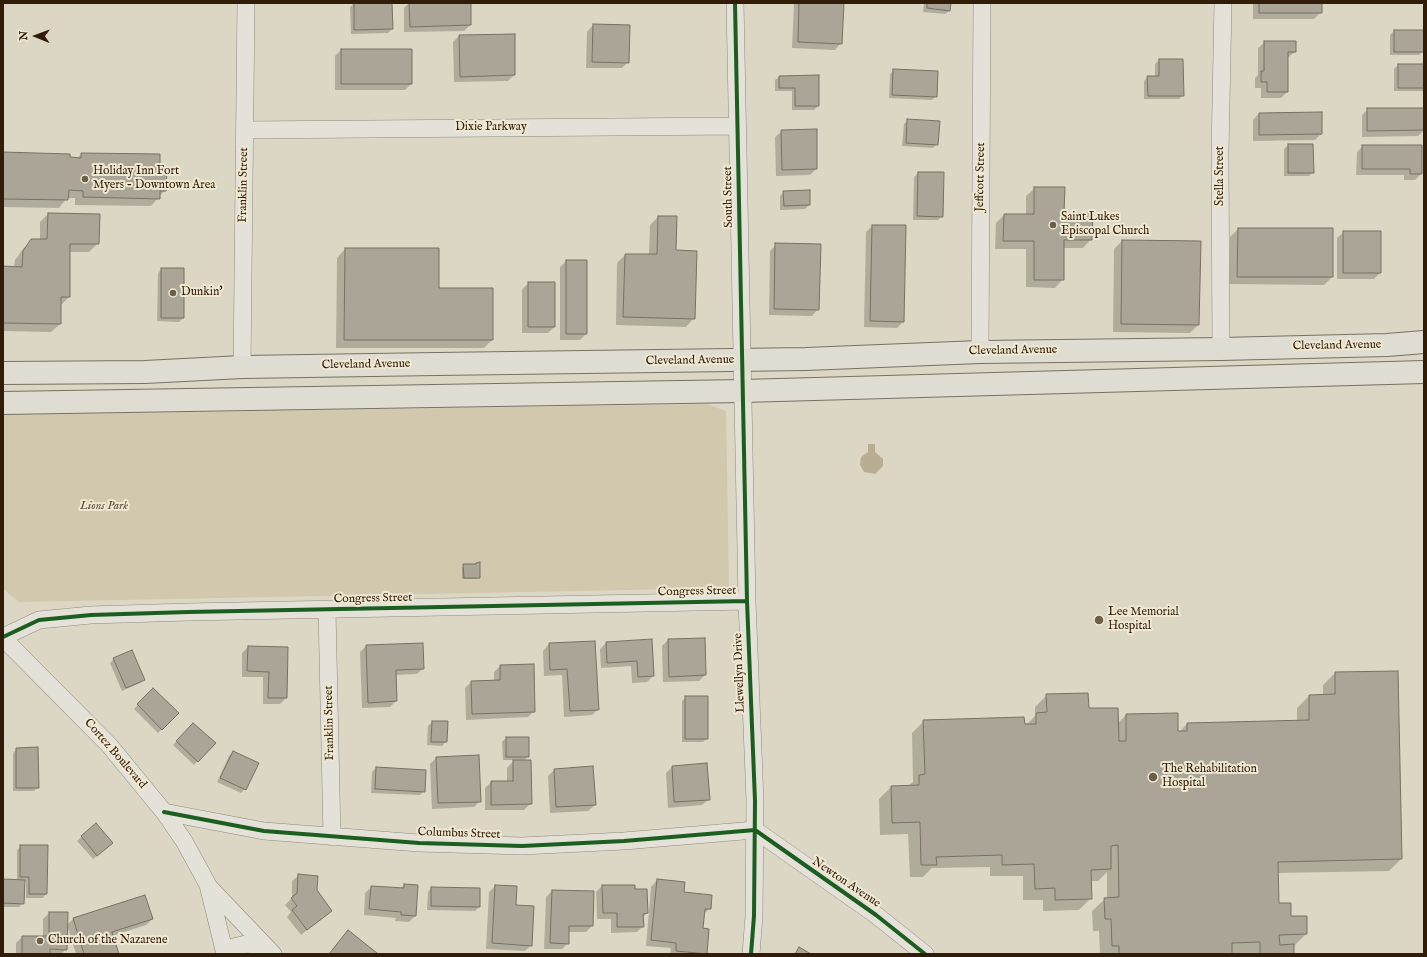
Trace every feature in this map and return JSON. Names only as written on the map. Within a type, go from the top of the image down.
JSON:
[{"type":"main road","name":"Cleveland Avenue","points":[[3,373],[145,372],[242,367],[742,361],[980,352],[1221,349],[1387,345],[1424,342]]},
{"type":"main road","points":[[195,399],[228,378],[242,367]]},
{"type":"main road","points":[[3,403],[743,391],[1424,372]]},
{"type":"street","name":"Franklin Street","points":[[242,367],[246,130],[246,3]]},
{"type":"street","name":"South Street","points":[[735,3],[743,391]]},
{"type":"street","name":"Jeffcott Street","points":[[980,352],[982,3]]},
{"type":"street","name":"Stella Street","points":[[1221,349],[1220,153],[1223,3]]},
{"type":"street","name":"Dixie Parkway","points":[[246,130],[737,126]]},
{"type":"street","name":"Llewellyn Drive","points":[[743,391],[747,601],[755,830],[754,916],[751,954]]},
{"type":"street","name":"Congress Street","points":[[3,638],[40,620],[69,617],[188,612],[747,601]]},
{"type":"street","name":"Franklin Street","points":[[326,610],[330,687],[332,837]]},
{"type":"street","name":"Cortez Boulevard","points":[[3,638],[109,744],[164,812],[195,859],[208,885],[225,954],[234,947],[246,944],[257,945],[272,952]]},
{"type":"street","name":"Columbus Street","points":[[164,812],[264,831],[419,843],[522,846],[624,841],[755,830]]},
{"type":"street","name":"Newton Avenue","points":[[755,830],[876,915],[925,954]]},
{"type":"street","name":"Cortez Boulevard","points":[[208,885],[272,952]]},
{"type":"green space","name":"Lions Park","points":[[707,404],[726,411],[729,588],[19,602],[3,589],[3,415]]},
{"type":"shaded area","points":[[868,444],[875,444],[875,452],[883,459],[883,466],[875,474],[864,472],[860,465],[861,457],[868,452]]},
{"type":"building","points":[[354,3],[392,3],[393,29],[354,30]]},
{"type":"building","points":[[409,3],[471,3],[471,25],[410,27]]},
{"type":"building","points":[[799,3],[844,3],[842,44],[798,42]]},
{"type":"building","points":[[927,3],[951,3],[950,11],[927,8]]},
{"type":"building","points":[[1259,3],[1322,3],[1322,13],[1259,13]]},
{"type":"building","points":[[593,24],[630,25],[629,63],[592,62]]},
{"type":"building","points":[[1394,30],[1424,30],[1424,52],[1394,52]]},
{"type":"building","points":[[515,34],[515,75],[460,77],[459,35]]},
{"type":"building","points":[[1264,41],[1296,41],[1296,52],[1288,52],[1288,92],[1267,92],[1267,82],[1261,82],[1261,71],[1264,71]]},
{"type":"building","points":[[341,49],[412,49],[412,84],[341,84]]},
{"type":"building","points":[[1159,59],[1183,59],[1184,96],[1148,96],[1147,76],[1159,76]]},
{"type":"building","points":[[1398,64],[1424,64],[1424,88],[1398,88]]},
{"type":"building","points":[[893,69],[938,71],[937,97],[892,95]]},
{"type":"building","points":[[819,75],[819,106],[795,106],[795,88],[779,88],[779,76]]},
{"type":"building","points":[[1367,108],[1424,108],[1424,130],[1367,131]]},
{"type":"building","points":[[1322,112],[1322,134],[1259,135],[1259,113]]},
{"type":"building","points":[[907,119],[940,121],[938,145],[906,143]]},
{"type":"building","points":[[817,129],[817,169],[782,170],[781,130]]},
{"type":"building","points":[[1288,144],[1313,144],[1314,173],[1288,173]]},
{"type":"building","points":[[1362,145],[1422,145],[1422,174],[1410,174],[1410,169],[1362,169]]},
{"type":"building","name":"Holiday Inn Fort Myers - Downtown Area","points":[[3,152],[70,154],[70,157],[81,158],[81,153],[160,154],[160,167],[167,167],[166,191],[160,191],[160,199],[83,197],[83,191],[69,190],[68,200],[3,199]]},
{"type":"building","points":[[918,172],[944,172],[943,217],[917,216]]},
{"type":"building","points":[[1034,187],[1065,187],[1064,213],[1093,213],[1092,240],[1064,240],[1064,280],[1034,280],[1034,241],[1003,241],[1004,214],[1034,214]]},
{"type":"building","points":[[810,190],[810,205],[784,206],[783,191]]},
{"type":"building","points":[[48,213],[100,214],[99,244],[70,244],[70,297],[61,297],[61,324],[3,323],[3,266],[22,267],[23,251],[31,239],[47,239]]},
{"type":"building","points":[[658,216],[677,216],[676,250],[697,251],[695,319],[623,317],[625,254],[657,254]]},
{"type":"building","points":[[872,225],[906,225],[904,322],[870,321]]},
{"type":"building","points":[[1238,228],[1333,228],[1333,277],[1237,277]]},
{"type":"building","points":[[1343,231],[1381,231],[1381,273],[1343,273]]},
{"type":"building","points":[[1122,240],[1201,241],[1199,325],[1121,324]]},
{"type":"building","points":[[775,243],[821,244],[819,310],[774,309]]},
{"type":"building","points":[[345,248],[439,248],[439,288],[493,288],[493,340],[344,340]]},
{"type":"building","points":[[566,260],[587,260],[587,334],[566,334]]},
{"type":"building","name":"Dunkin'","points":[[161,268],[184,268],[184,318],[161,318]]},
{"type":"building","points":[[528,282],[555,282],[555,327],[528,327]]},
{"type":"building","points":[[480,562],[480,578],[464,578],[463,564],[476,564]]},
{"type":"building","points":[[705,638],[706,675],[669,677],[668,639]]},
{"type":"building","points":[[652,639],[654,676],[638,677],[637,661],[607,663],[606,642]]},
{"type":"building","points":[[595,641],[599,710],[570,711],[567,669],[550,670],[549,643]]},
{"type":"building","points":[[423,643],[424,669],[396,670],[397,701],[368,703],[366,645]]},
{"type":"building","points":[[248,646],[288,647],[287,698],[268,698],[269,672],[247,671]]},
{"type":"building","points":[[132,650],[145,680],[126,688],[113,658]]},
{"type":"building","points":[[534,664],[535,712],[472,714],[471,681],[500,680],[500,665]]},
{"type":"building","points":[[1398,671],[1402,859],[1278,862],[1279,903],[1291,903],[1291,916],[1307,916],[1307,934],[1279,935],[1280,945],[1294,944],[1294,954],[1260,954],[1260,942],[1232,943],[1232,954],[1119,954],[1119,946],[1112,946],[1111,919],[1105,919],[1104,898],[1119,897],[1118,845],[1111,846],[1111,869],[1091,870],[1092,899],[1055,900],[1055,888],[1035,889],[1034,864],[1002,865],[1002,855],[936,857],[937,865],[921,865],[920,822],[892,823],[891,786],[919,785],[919,775],[925,774],[923,720],[1024,717],[1025,724],[1036,724],[1036,713],[1047,712],[1046,694],[1088,693],[1089,708],[1118,708],[1119,741],[1126,741],[1126,714],[1178,713],[1178,731],[1187,731],[1187,723],[1309,720],[1309,695],[1335,694],[1335,672]]},
{"type":"building","points":[[153,688],[179,713],[162,730],[137,704]]},
{"type":"building","points":[[685,696],[708,696],[708,739],[685,739]]},
{"type":"building","points":[[432,721],[448,721],[447,742],[431,742]]},
{"type":"building","points":[[193,723],[216,743],[198,762],[176,741]]},
{"type":"building","points":[[506,737],[529,737],[529,757],[506,757]]},
{"type":"building","points":[[38,747],[39,788],[16,788],[16,748]]},
{"type":"building","points":[[233,751],[259,763],[246,790],[220,778]]},
{"type":"building","points":[[479,755],[481,802],[438,803],[436,757]]},
{"type":"building","points":[[513,760],[531,760],[532,804],[491,805],[491,781],[513,781]]},
{"type":"building","points":[[707,763],[710,800],[674,802],[672,766]]},
{"type":"building","points":[[593,766],[596,805],[556,807],[554,769]]},
{"type":"building","points":[[376,767],[426,770],[425,792],[375,789]]},
{"type":"building","points":[[96,823],[113,843],[97,856],[81,836]]},
{"type":"building","points":[[20,845],[48,845],[47,894],[29,894],[29,877],[20,877]]},
{"type":"building","points":[[298,874],[318,876],[317,890],[332,911],[307,930],[292,910],[297,906],[291,898],[297,893]]},
{"type":"building","points":[[3,879],[25,880],[24,904],[3,903]]},
{"type":"building","points":[[657,879],[685,882],[684,892],[712,895],[711,909],[705,909],[703,928],[709,929],[707,954],[676,951],[676,943],[651,940]]},
{"type":"building","points":[[404,884],[418,885],[416,916],[401,915],[401,912],[369,909],[371,886],[404,888]]},
{"type":"building","points":[[495,885],[517,886],[516,905],[534,906],[532,946],[492,943]]},
{"type":"building","points":[[602,885],[635,885],[635,889],[647,889],[648,913],[643,914],[644,927],[617,927],[617,913],[603,913]]},
{"type":"building","points":[[431,887],[480,888],[480,907],[431,906]]},
{"type":"building","points":[[552,890],[594,891],[593,926],[569,926],[569,944],[550,943]]},
{"type":"building","points":[[145,895],[153,919],[112,932],[119,954],[84,954],[73,918]]},
{"type":"building","points":[[49,912],[68,912],[67,950],[50,949],[50,954],[22,954],[22,936],[49,936]]},
{"type":"building","points":[[348,930],[377,953],[377,954],[329,954]]},
{"type":"building","points":[[799,947],[811,954],[795,954]]},
{"type":"cycle path","points":[[735,3],[747,601],[755,801],[754,916],[751,954]]},
{"type":"cycle path","points":[[3,637],[39,620],[91,615],[747,601]]},
{"type":"cycle path","points":[[164,812],[264,831],[419,843],[522,846],[624,841],[755,830],[876,915],[925,954]]},
{"type":"place","name":"Holiday Inn Fort Myers - Downtown Area","points":[[85,179]]},
{"type":"place","name":"Saint Lukes Episcopal Church","points":[[1053,225]]},
{"type":"place","name":"Dunkin'","points":[[173,293]]},
{"type":"place","name":"Lee Memorial Hospital","points":[[1099,620]]},
{"type":"place","name":"The Rehabilitation Hospital","points":[[1153,777]]},
{"type":"place","name":"Church of the Nazarene","points":[[40,941]]}]
